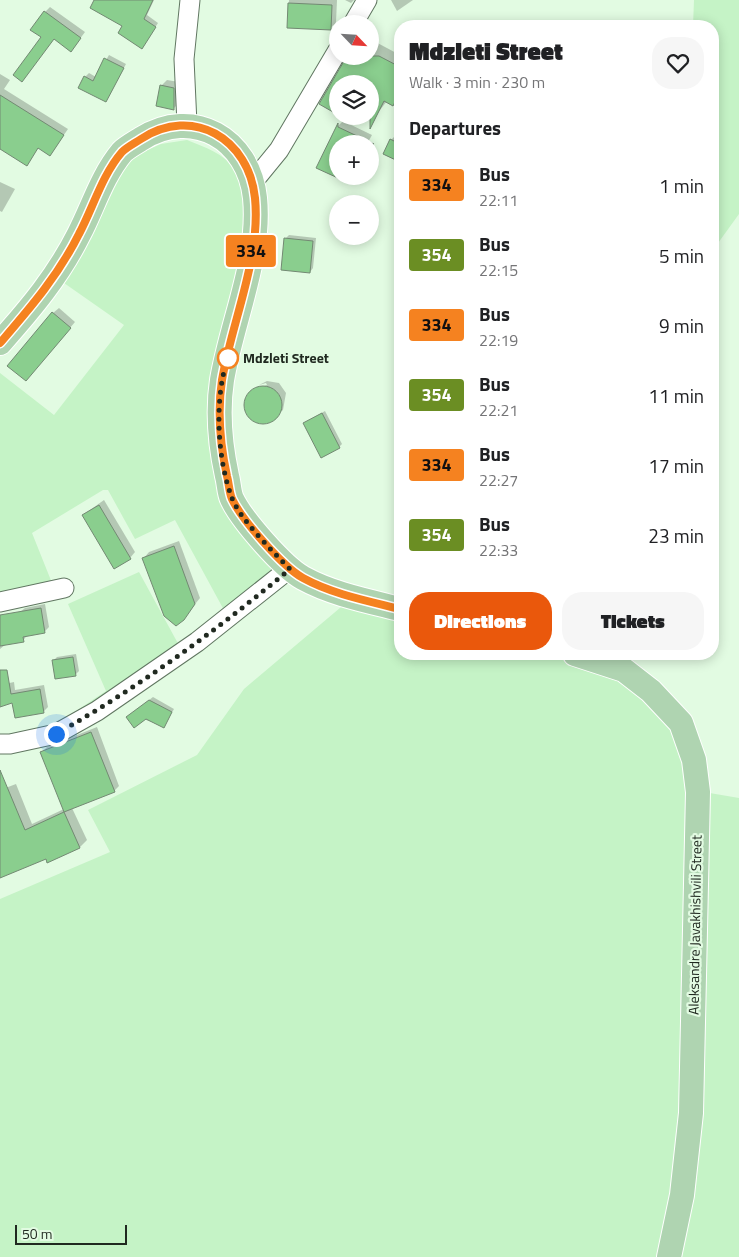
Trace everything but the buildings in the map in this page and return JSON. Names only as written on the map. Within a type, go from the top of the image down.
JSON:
[{"type":"main road","points":[[0,343],[42,295],[79,235],[105,178],[123,151],[156,130],[187,124],[209,131],[234,146],[250,171],[255,199],[254,230],[246,284],[222,379],[218,417],[232,499],[257,534],[290,569],[304,579],[353,597],[394,607]]},
{"type":"main road","name":"Aleksandre Javakhishvili Street","points":[[593,660],[624,670],[651,691],[681,723],[694,760],[698,792],[691,1114],[682,1195],[669,1257]]},
{"type":"street","points":[[187,124],[184,58],[190,0]]},
{"type":"street","points":[[358,15],[366,0]]},
{"type":"street","points":[[252,183],[279,150],[329,65]]},
{"type":"street","points":[[0,744],[56,734],[97,711],[198,642],[290,569]]},
{"type":"street","points":[[0,602],[64,588]]},
{"type":"green space","points":[[694,0],[739,0],[739,214],[719,242],[719,20],[693,20]]},
{"type":"green space","points":[[187,140],[220,155],[231,164],[243,188],[246,213],[243,243],[231,307],[211,387],[208,438],[212,461],[226,493],[245,523],[277,565],[225,612],[175,520],[135,539],[108,490],[103,490],[32,533],[52,583],[0,592],[0,373],[54,415],[124,325],[64,283],[95,231],[119,171],[140,153],[161,144]]},
{"type":"green space","points":[[139,572],[181,649],[92,706],[76,711],[106,691],[68,604]]},
{"type":"green space","points":[[347,602],[394,608],[394,660],[593,660],[624,670],[681,723],[698,791],[739,798],[739,1257],[0,1257],[0,899],[110,852],[88,810],[197,755],[244,689]]},
{"type":"bus line","name":"334","points":[[0,343],[42,295],[79,235],[105,178],[123,151],[156,130],[187,124],[209,131],[234,146],[250,171],[255,199],[254,230],[246,284],[222,379],[218,417],[224,462],[232,499],[257,534],[290,569],[304,579],[353,597],[394,607]]},
{"type":"place","name":"Mdzleti Street","points":[[228,358]]},
{"type":"route","points":[[56,734],[97,711],[159,670],[253,600],[290,569],[257,534],[232,499],[224,462],[218,417],[222,379],[228,358]]}]
